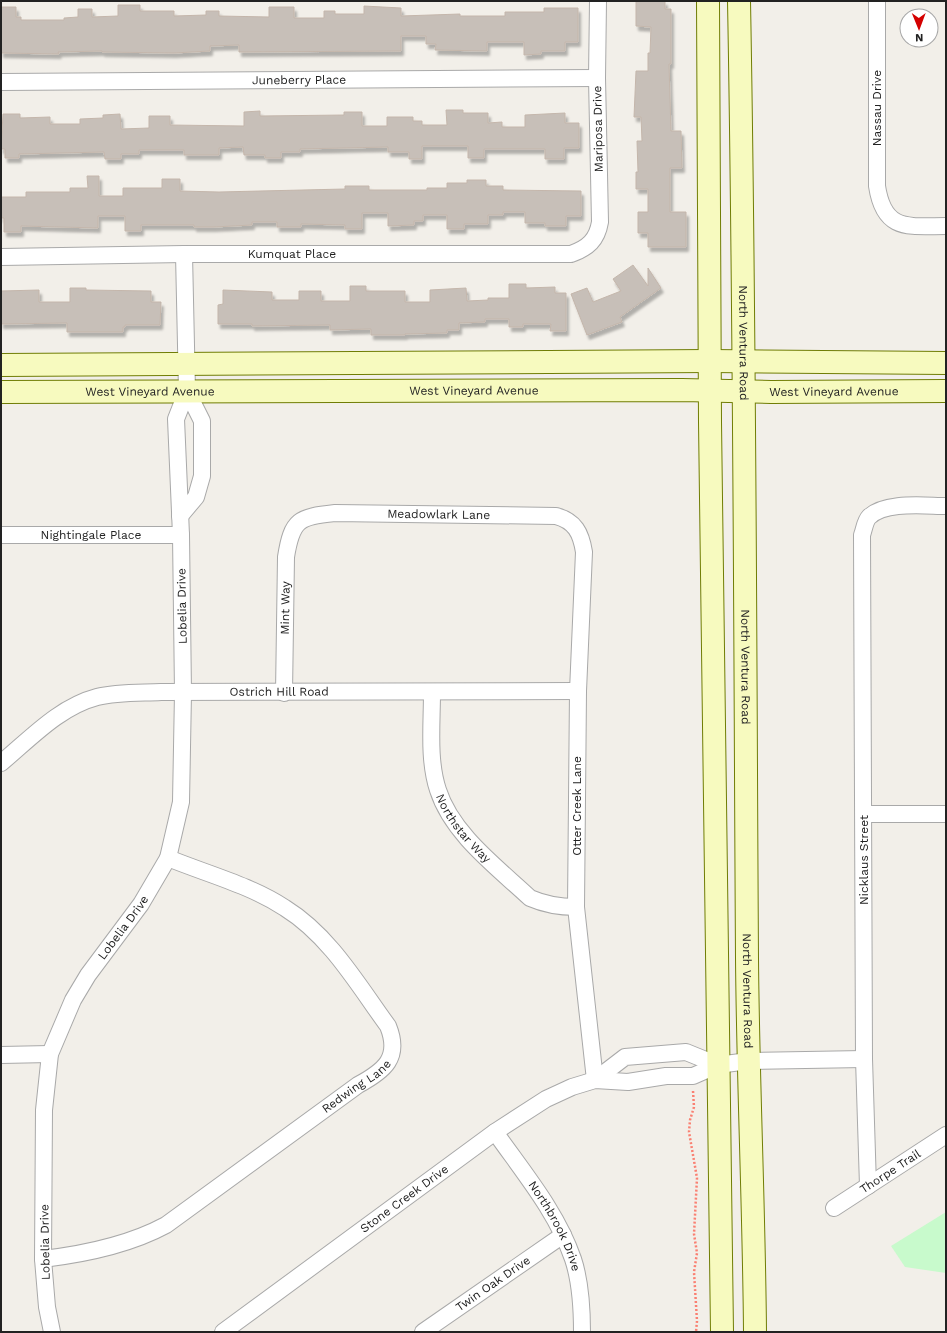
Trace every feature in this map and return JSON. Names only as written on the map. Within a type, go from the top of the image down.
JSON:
[{"type":"main road","points":[[708,1],[710,390],[722,1332]]},
{"type":"main road","name":"North Ventura Road","points":[[739,1],[748,1061],[754,1223],[754,1332]]},
{"type":"main road","points":[[1,365],[710,361],[946,363]]},
{"type":"main road","name":"West Vineyard Avenue","points":[[1,392],[710,390],[946,391]]},
{"type":"street","name":"Mariposa Drive","points":[[582,250],[591,244],[599,232],[600,222],[597,78],[598,1]]},
{"type":"street","name":"Nassau Drive","points":[[877,1],[877,186],[879,200],[885,214],[896,222],[908,226],[946,226]]},
{"type":"street","name":"Juneberry Place","points":[[1,82],[597,78]]},
{"type":"street","name":"Kumquat Place","points":[[1,257],[184,254],[571,254],[582,250]]},
{"type":"street","name":"Lobelia Drive","points":[[52,1332],[47,1307],[43,1259],[44,1110],[50,1054],[73,1000],[84,982],[141,904],[168,858],[181,802],[184,693],[181,535],[176,419],[187,391],[184,254]]},
{"type":"street","name":"Lobelia Drive","points":[[180,516],[196,497],[202,476],[202,421],[187,391]]},
{"type":"street","name":"Nicklaus Street","points":[[868,1186],[864,1059],[862,535],[868,518],[879,510],[893,507],[946,506]]},
{"type":"street","name":"Meadowlark Lane","points":[[295,525],[301,520],[316,515],[335,513],[556,516],[565,518],[579,531]]},
{"type":"street","name":"Mint Way","points":[[284,693],[286,557],[289,538],[295,525]]},
{"type":"street","name":"Otter Creek Lane","points":[[579,531],[584,552],[578,691],[576,907],[595,1080]]},
{"type":"street","name":"Nightingale Place","points":[[1,535],[181,535]]},
{"type":"street","name":"Ostrich Hill Road","points":[[1,763],[58,716],[74,706],[95,698],[112,694],[578,691]]},
{"type":"street","name":"Northstar Way","points":[[432,692],[433,767],[437,789],[446,810],[458,829],[530,898],[552,906],[576,907]]},
{"type":"street","points":[[864,814],[946,814]]},
{"type":"street","name":"Redwing Lane","points":[[43,1259],[64,1257],[128,1242],[149,1234],[166,1225],[358,1085],[374,1076],[386,1066],[391,1056],[392,1035],[388,1026],[330,947],[307,924],[286,908],[264,895],[168,858]]},
{"type":"street","name":"Stone Creek Drive","points":[[595,1080],[625,1057],[686,1052],[718,1064]]},
{"type":"street","points":[[1,1055],[50,1054]]},
{"type":"street","name":"Stone Creek Drive","points":[[222,1332],[495,1132],[546,1099],[572,1087],[595,1080],[628,1082],[666,1076],[693,1076],[718,1064],[748,1061],[864,1059]]},
{"type":"street","name":"Northbrook Drive","points":[[495,1132],[548,1207],[563,1235],[573,1260],[579,1285],[582,1332]]},
{"type":"street","name":"Thorpe Trail","points":[[834,1208],[946,1135]]},
{"type":"street","name":"Twin Oak Drive","points":[[423,1332],[563,1235]]},
{"type":"path","points":[[693,1076],[694,1107],[690,1120],[689,1132],[696,1178],[694,1234],[697,1253],[694,1272],[697,1321],[696,1332]]},
{"type":"green space","points":[[946,1212],[946,1273],[905,1267],[891,1246]]},
{"type":"building","points":[[636,1],[665,1],[665,9],[671,9],[671,64],[669,64],[671,131],[681,131],[682,168],[670,168],[670,212],[686,212],[686,247],[648,247],[648,233],[638,233],[638,212],[648,212],[648,189],[636,189],[636,172],[638,172],[637,141],[642,141],[641,117],[634,117],[636,71],[648,71],[648,53],[650,53],[651,27],[636,26]]},
{"type":"building","points":[[118,5],[140,5],[140,11],[174,11],[174,16],[206,15],[206,11],[219,11],[219,16],[269,17],[269,7],[294,7],[294,18],[324,18],[324,11],[335,11],[335,14],[364,14],[364,6],[401,8],[401,16],[460,14],[460,16],[505,16],[505,12],[544,12],[544,8],[578,8],[578,42],[565,42],[565,51],[541,51],[541,54],[524,55],[524,42],[487,42],[487,51],[435,50],[436,44],[426,44],[426,36],[401,36],[401,51],[239,52],[239,45],[210,46],[210,51],[174,53],[102,51],[58,52],[59,54],[1,53],[1,7],[16,7],[16,17],[21,17],[21,20],[64,20],[64,18],[78,17],[78,9],[92,9],[92,17],[118,16]]},
{"type":"building","points":[[446,110],[463,110],[463,113],[488,113],[488,123],[502,122],[502,127],[525,127],[525,115],[565,113],[565,123],[579,123],[579,148],[564,148],[564,159],[545,159],[545,149],[484,149],[484,158],[468,158],[468,146],[422,146],[422,159],[409,159],[409,152],[388,152],[388,147],[300,149],[300,152],[281,152],[281,158],[265,158],[265,155],[244,155],[243,147],[219,148],[219,155],[184,155],[184,150],[139,150],[139,154],[121,154],[121,159],[105,159],[104,152],[19,154],[19,158],[5,158],[5,149],[1,149],[3,114],[20,114],[20,118],[50,117],[50,124],[80,124],[80,119],[103,118],[103,115],[120,114],[121,129],[149,128],[149,116],[170,116],[170,125],[244,126],[244,112],[260,111],[260,116],[344,115],[344,112],[362,112],[362,126],[387,126],[387,117],[413,117],[413,121],[422,121],[422,125],[447,125]]},
{"type":"building","points":[[87,176],[99,176],[99,196],[123,196],[123,188],[162,188],[162,179],[180,179],[180,191],[219,192],[345,189],[345,186],[369,186],[369,190],[427,190],[427,188],[447,188],[447,183],[467,183],[467,180],[486,180],[486,186],[503,186],[503,190],[581,191],[581,216],[566,216],[566,226],[545,226],[545,223],[525,223],[525,212],[503,212],[503,215],[488,215],[488,224],[464,224],[464,229],[447,229],[447,215],[423,215],[423,221],[414,221],[414,225],[388,226],[388,213],[362,213],[362,229],[345,229],[345,225],[301,224],[301,227],[277,227],[277,222],[252,222],[252,225],[214,227],[194,227],[194,225],[141,225],[141,231],[125,231],[125,216],[98,216],[98,228],[21,226],[21,232],[4,232],[4,218],[1,218],[1,197],[26,197],[26,192],[70,192],[70,188],[88,188]]},
{"type":"building","points":[[633,265],[648,286],[648,268],[661,288],[620,317],[622,322],[587,335],[571,294],[587,288],[593,302],[621,291],[613,279]]},
{"type":"building","points":[[509,284],[526,284],[526,288],[555,287],[555,293],[566,293],[566,331],[550,331],[551,324],[523,324],[523,327],[509,327],[509,319],[485,319],[485,322],[459,323],[459,330],[447,330],[447,333],[405,335],[371,335],[371,329],[330,330],[330,325],[252,326],[252,324],[218,324],[218,305],[223,304],[223,290],[272,292],[272,300],[299,300],[299,291],[321,291],[321,301],[350,301],[350,286],[366,286],[366,291],[405,291],[405,302],[430,302],[430,290],[466,288],[467,301],[488,300],[488,298],[509,298]]},
{"type":"building","points":[[70,288],[86,288],[86,290],[151,291],[151,302],[161,302],[160,325],[125,325],[125,327],[123,327],[123,332],[67,332],[67,323],[1,324],[1,291],[39,290],[39,302],[70,302]]}]
